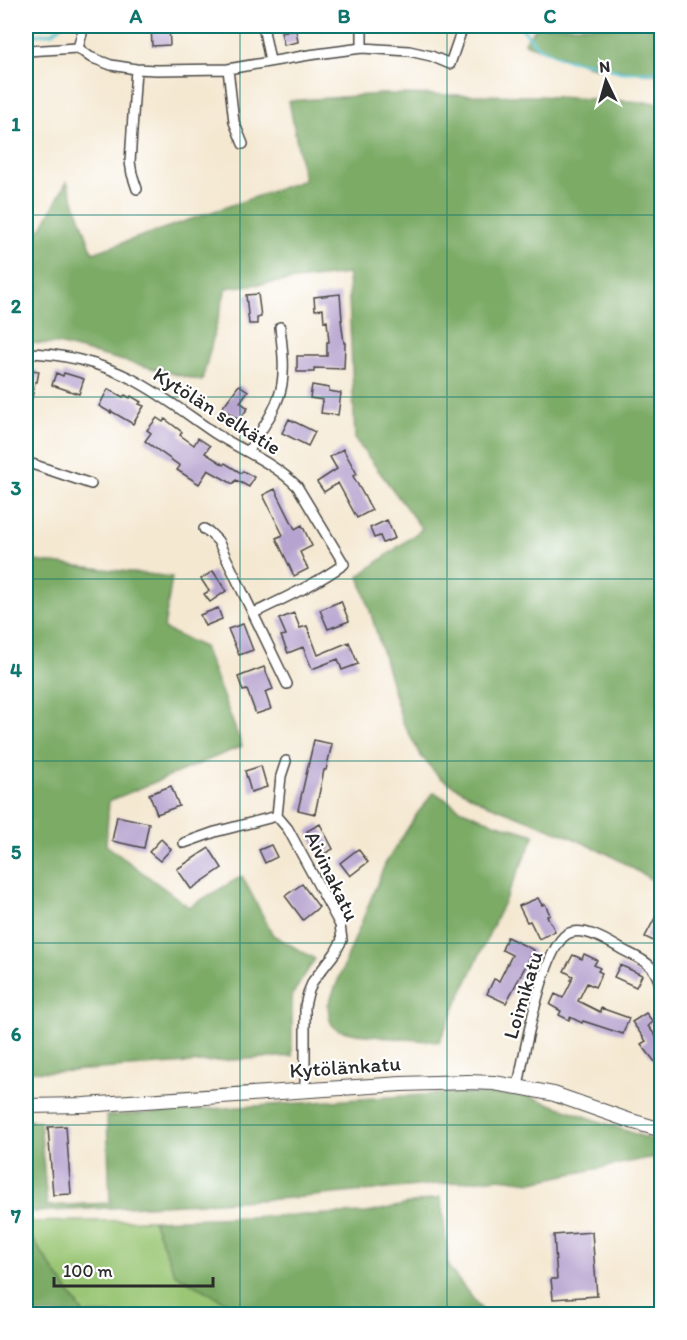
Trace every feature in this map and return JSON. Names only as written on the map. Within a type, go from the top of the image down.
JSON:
[{"type":"street","points":[[78,48],[84,26]]},
{"type":"street","points":[[264,26],[270,61]]},
{"type":"street","points":[[362,26],[362,48]]},
{"type":"street","points":[[26,51],[78,48],[99,61],[111,65],[136,69],[182,71],[228,69],[362,48],[409,51],[450,64],[463,26]]},
{"type":"street","points":[[136,69],[129,162],[137,189]]},
{"type":"street","points":[[228,69],[234,122],[243,144]]},
{"type":"street","points":[[248,452],[277,401],[282,385],[280,327]]},
{"type":"street","name":"Kytölän selkätie","points":[[26,353],[55,355],[124,375],[159,395],[217,434],[273,466],[297,486],[344,564],[307,587],[254,613]]},
{"type":"street","points":[[26,462],[91,484]]},
{"type":"street","points":[[204,529],[218,541],[287,684]]},
{"type":"street","name":"Aivinakatu","points":[[286,761],[281,776],[277,816],[288,829],[340,925],[342,940],[313,981],[308,993],[305,1006],[305,1091]]},
{"type":"street","name":"Aivinakatu","points":[[184,843],[215,832],[277,816]]},
{"type":"street","name":"Loimikatu","points":[[518,1087],[536,1000],[555,949],[566,934],[579,931],[595,935],[647,963],[660,980],[662,996]]},
{"type":"street","name":"Kytölänkatu","points":[[26,1106],[84,1105],[401,1084],[468,1082],[494,1083],[554,1094],[662,1130]]},
{"type":"green space","points":[[537,26],[661,26],[661,75],[589,66],[524,43]]},
{"type":"green space","points":[[381,94],[538,96],[661,103],[661,885],[610,855],[484,803],[440,778],[421,756],[402,721],[359,576],[422,529],[355,439],[348,274],[226,288],[202,381],[58,344],[26,343],[26,245],[43,226],[67,181],[93,253],[304,180],[289,101]]},
{"type":"green space","points":[[26,560],[172,577],[164,629],[204,647],[242,746],[109,801],[106,845],[189,907],[242,876],[273,935],[315,959],[292,995],[292,1056],[56,1072],[26,1071]]},
{"type":"green space","points":[[434,792],[460,809],[491,822],[535,835],[439,1042],[341,1031],[331,1023],[328,1005],[385,864]]},
{"type":"green space","points":[[450,1093],[528,1096],[661,1143],[661,1157],[532,1182],[500,1178],[293,1198],[34,1212],[26,1210],[26,1120],[40,1121],[47,1206],[110,1203],[107,1116]]},
{"type":"green space","points":[[441,1197],[449,1268],[485,1314],[247,1314],[175,1274],[153,1220],[367,1213]]},
{"type":"green space","points":[[153,1220],[175,1274],[247,1314],[84,1314],[26,1230],[26,1222]]},
{"type":"green space","points":[[26,1230],[84,1314],[26,1314]]},
{"type":"building","points":[[151,26],[169,26],[170,45],[152,46]]},
{"type":"building","points":[[296,30],[298,42],[284,45],[281,32]]},
{"type":"building","points":[[258,294],[261,317],[257,318],[257,324],[249,324],[246,295]]},
{"type":"building","points":[[340,294],[345,343],[344,369],[314,368],[314,372],[297,372],[297,356],[327,356],[327,342],[329,342],[327,321],[324,322],[323,309],[315,310],[314,297]]},
{"type":"building","points":[[26,369],[39,371],[30,408],[26,408]]},
{"type":"building","points":[[56,373],[84,379],[79,394],[52,385]]},
{"type":"building","points":[[239,385],[248,391],[240,402],[248,408],[239,420],[222,408]]},
{"type":"building","points":[[312,385],[341,393],[338,415],[321,413],[323,400],[310,398]]},
{"type":"building","points":[[108,389],[123,397],[125,395],[130,398],[131,396],[144,406],[133,424],[99,406]]},
{"type":"building","points":[[157,418],[163,422],[165,419],[182,432],[180,435],[194,445],[198,438],[210,446],[205,453],[224,465],[225,463],[241,473],[243,471],[254,477],[249,487],[236,480],[233,484],[208,470],[199,484],[177,470],[180,466],[145,441],[151,433],[147,430]]},
{"type":"building","points":[[289,419],[315,432],[308,446],[282,433]]},
{"type":"building","points":[[343,449],[357,474],[353,476],[372,510],[357,518],[338,483],[324,492],[317,482],[337,469],[330,457]]},
{"type":"building","points":[[275,489],[295,529],[302,525],[312,546],[300,552],[308,569],[294,576],[276,538],[283,535],[263,495]]},
{"type":"building","points":[[387,520],[395,538],[383,543],[380,536],[374,538],[370,528]]},
{"type":"building","points":[[213,571],[226,591],[210,602],[204,594],[209,591],[201,579]]},
{"type":"building","points":[[341,601],[349,621],[328,629],[320,610]]},
{"type":"building","points":[[218,608],[222,619],[205,626],[200,615]]},
{"type":"building","points":[[294,613],[300,628],[307,626],[318,655],[349,642],[358,664],[342,670],[338,659],[312,669],[303,647],[288,653],[281,636],[286,635],[279,619]]},
{"type":"building","points":[[243,624],[253,650],[239,655],[228,629]]},
{"type":"building","points":[[264,667],[273,689],[265,692],[271,709],[256,714],[247,690],[243,691],[238,677]]},
{"type":"building","points":[[314,740],[332,744],[315,814],[298,810]]},
{"type":"building","points":[[261,766],[267,787],[251,792],[245,771]]},
{"type":"building","points":[[171,786],[179,806],[157,814],[149,794]]},
{"type":"building","points":[[117,816],[149,823],[144,848],[112,841]]},
{"type":"building","points":[[320,824],[333,849],[320,856],[307,831]]},
{"type":"building","points":[[161,839],[171,849],[160,861],[149,852]]},
{"type":"building","points":[[271,845],[277,857],[265,863],[259,850]]},
{"type":"building","points":[[209,848],[222,868],[191,889],[177,869]]},
{"type":"building","points":[[358,849],[368,862],[350,876],[340,863]]},
{"type":"building","points":[[302,884],[319,907],[303,920],[285,896]]},
{"type":"building","points":[[538,898],[542,905],[545,904],[550,915],[547,916],[555,931],[539,939],[519,906]]},
{"type":"building","points":[[656,916],[662,919],[662,945],[645,937]]},
{"type":"building","points":[[507,937],[534,950],[506,1003],[487,994],[494,979],[499,981],[512,955],[502,950]]},
{"type":"building","points":[[584,954],[597,960],[594,965],[600,968],[598,971],[602,973],[595,987],[587,983],[578,1001],[600,1012],[601,1008],[629,1018],[623,1034],[583,1021],[582,1023],[570,1017],[569,1020],[559,1015],[561,1011],[550,1005],[555,994],[563,998],[572,980],[573,976],[564,971],[573,955],[582,959]]},
{"type":"building","points":[[620,965],[642,975],[636,987],[614,977]]},
{"type":"building","points":[[646,1013],[653,1022],[648,1026],[662,1044],[662,1071],[641,1044],[646,1041],[632,1022]]},
{"type":"building","points":[[66,1126],[71,1194],[53,1195],[48,1127]]},
{"type":"building","points":[[592,1232],[597,1296],[553,1299],[551,1279],[557,1279],[554,1235]]},
{"type":"waterway","points":[[26,36],[52,33],[61,26]]},
{"type":"waterway","points":[[520,26],[537,46],[564,59],[621,72],[662,72]]}]
